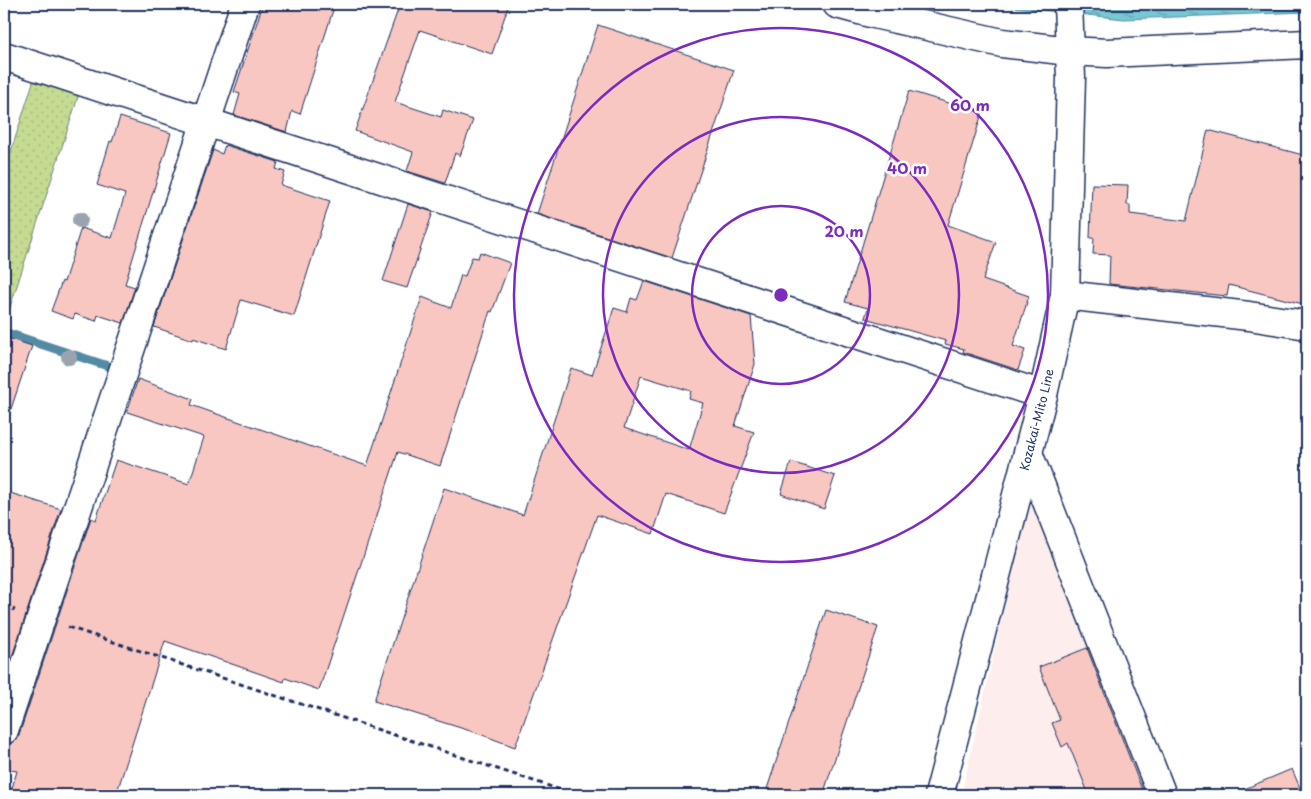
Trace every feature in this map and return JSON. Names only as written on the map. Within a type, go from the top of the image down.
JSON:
[{"type":"street","points":[[4,730],[245,4]]},
{"type":"street","points":[[836,4],[1002,43],[1069,43],[1108,53],[1307,44]]},
{"type":"street","points":[[1068,4],[1069,43]]},
{"type":"street","name":"Kozakai-Mito Line","points":[[939,795],[1043,396],[1065,295],[1071,78],[1069,43]]},
{"type":"street","points":[[4,56],[1043,396]]},
{"type":"street","points":[[1065,295],[1249,316],[1307,325]]},
{"type":"street","points":[[1028,453],[1162,795]]},
{"type":"path","points":[[4,606],[576,795]]},
{"type":"shaded area","points":[[1032,488],[1153,795],[961,795]]},
{"type":"green space","points":[[34,79],[79,94],[4,326],[4,173]]},
{"type":"water","points":[[986,4],[1307,4],[1307,12],[1124,19]]},
{"type":"building","points":[[263,4],[335,4],[300,114],[292,111],[287,132],[234,115],[240,94],[234,92]]},
{"type":"building","points":[[400,4],[509,4],[492,54],[420,30],[395,102],[441,117],[443,110],[473,120],[460,156],[455,153],[445,183],[407,171],[413,152],[355,131]]},
{"type":"building","points":[[598,25],[734,70],[672,258],[537,214]]},
{"type":"building","points":[[909,91],[982,113],[948,225],[996,242],[983,280],[1029,296],[1013,346],[1025,350],[1018,370],[963,352],[964,349],[945,344],[946,341],[865,318],[868,308],[845,302]]},
{"type":"building","points":[[120,117],[171,133],[125,284],[135,287],[123,323],[98,315],[96,321],[75,314],[73,319],[51,311],[62,281],[64,282],[81,228],[112,238],[125,194],[97,185],[110,141],[112,142]]},
{"type":"building","points":[[1208,130],[1307,156],[1307,305],[1229,285],[1227,296],[1109,284],[1110,255],[1093,254],[1094,238],[1090,238],[1092,184],[1128,185],[1127,205],[1130,205],[1130,214],[1186,221]]},
{"type":"building","points":[[225,145],[278,162],[276,169],[285,172],[281,185],[330,201],[294,316],[241,300],[226,349],[154,327],[213,150],[222,154]]},
{"type":"building","points":[[408,204],[433,212],[407,288],[383,281]]},
{"type":"building","points":[[480,252],[510,263],[492,312],[490,311],[440,466],[398,452],[319,690],[285,678],[284,682],[165,641],[116,795],[10,795],[17,771],[4,769],[4,745],[14,742],[19,735],[91,518],[96,520],[116,460],[189,484],[204,437],[127,412],[138,379],[193,399],[191,405],[367,466],[422,297],[451,308],[461,275],[465,276],[472,257],[478,258]]},
{"type":"building","points":[[644,281],[751,316],[755,364],[735,426],[754,432],[724,513],[666,494],[653,534],[597,515],[515,747],[477,733],[374,701],[444,488],[523,515],[571,368],[592,375],[614,308],[627,312],[631,298],[637,300]],"holes":[[[641,376],[691,391],[689,399],[703,403],[689,450],[624,428]]]},
{"type":"building","points":[[4,337],[32,346],[8,418],[4,417]]},
{"type":"building","points":[[791,462],[835,476],[824,509],[781,494]]},
{"type":"building","points":[[4,491],[61,509],[4,681]]},
{"type":"building","points":[[826,610],[878,627],[823,795],[765,795]]},
{"type":"building","points":[[1087,648],[1144,795],[1089,795],[1068,743],[1062,747],[1052,723],[1060,720],[1039,667]]},
{"type":"building","points":[[1292,769],[1303,795],[1230,795]]},
{"type":"waterway","points":[[4,332],[114,368]]}]
